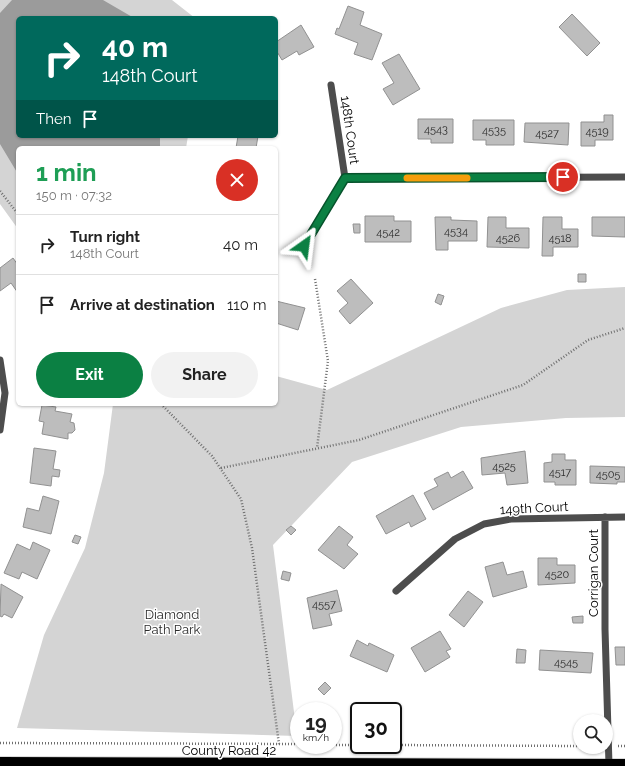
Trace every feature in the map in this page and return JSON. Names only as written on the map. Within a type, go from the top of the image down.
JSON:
[{"type":"highway","name":"County Road 42","points":[[0,763],[625,764]]},
{"type":"street","name":"148th Court","points":[[304,246],[345,178],[331,85]]},
{"type":"street","name":"148th Court","points":[[345,178],[625,177]]},
{"type":"street","points":[[0,360],[5,394],[0,430]]},
{"type":"street","name":"149th Court","points":[[396,592],[455,539],[484,524],[511,519],[625,517]]},
{"type":"street","name":"Corrigan Court","points":[[605,518],[605,629],[610,764]]},
{"type":"path","points":[[0,191],[16,211]]},
{"type":"path","points":[[315,279],[328,361],[316,448]]},
{"type":"path","points":[[221,468],[359,440],[523,385],[588,340],[625,328]]},
{"type":"path","points":[[163,406],[212,456],[241,499],[252,548],[279,744]]},
{"type":"path","points":[[0,743],[290,744]]},
{"type":"path","points":[[402,745],[573,746]]},
{"type":"green space","points":[[0,0],[172,0],[192,16],[16,16],[16,138],[188,138],[186,146],[16,146],[16,226],[0,204]]},
{"type":"green space","name":"Diamond Path Park","points":[[625,287],[625,417],[566,418],[461,427],[352,462],[273,545],[293,702],[290,702],[290,736],[17,728],[44,635],[85,548],[104,473],[113,406],[278,406],[278,377],[327,390],[501,308],[567,290]]},
{"type":"shaded area","points":[[12,0],[103,0],[131,16],[16,16],[16,138],[160,138],[160,146],[16,146],[16,171],[0,144],[0,13]]},
{"type":"building","points":[[348,6],[364,12],[360,25],[382,34],[372,60],[354,54],[358,43],[335,34],[337,28],[339,29]]},
{"type":"building","points":[[572,14],[600,43],[587,56],[559,27]]},
{"type":"building","points":[[301,25],[314,47],[299,55],[297,51],[282,60],[278,53],[278,41]]},
{"type":"building","points":[[399,54],[420,89],[393,105],[383,89],[394,83],[382,63]]},
{"type":"building","points":[[604,115],[613,115],[613,140],[595,140],[595,146],[581,146],[581,122],[604,122]]},
{"type":"building","points":[[418,119],[453,119],[453,143],[431,143],[431,139],[418,139]]},
{"type":"building","points":[[473,120],[514,120],[514,145],[486,145],[486,140],[473,140]]},
{"type":"building","points":[[525,123],[569,123],[568,145],[524,142]]},
{"type":"building","points":[[238,138],[258,138],[256,146],[236,146]]},
{"type":"building","points":[[365,216],[394,216],[394,221],[411,221],[411,242],[365,242]]},
{"type":"building","points":[[435,217],[451,217],[451,220],[477,221],[477,241],[448,241],[448,250],[436,250]]},
{"type":"building","points":[[488,217],[506,217],[506,228],[529,228],[529,248],[487,247]]},
{"type":"building","points":[[543,217],[562,217],[562,229],[578,229],[578,247],[553,247],[553,256],[542,256]]},
{"type":"building","points":[[592,217],[625,217],[625,237],[592,236]]},
{"type":"building","points":[[353,224],[360,224],[360,233],[354,233]]},
{"type":"building","points":[[13,258],[16,262],[16,290],[11,283],[0,291],[0,268]]},
{"type":"building","points":[[578,274],[586,274],[586,282],[578,282]]},
{"type":"building","points":[[351,279],[373,303],[350,324],[339,311],[348,303],[337,291]]},
{"type":"building","points":[[438,294],[444,296],[441,305],[435,302]]},
{"type":"building","points":[[278,301],[305,308],[298,330],[278,324]]},
{"type":"building","points":[[42,406],[56,407],[55,411],[72,414],[70,422],[74,423],[75,430],[72,433],[68,433],[68,439],[42,434],[44,422],[39,421]]},
{"type":"building","points":[[34,448],[56,451],[53,469],[60,470],[59,477],[52,476],[51,486],[30,483]]},
{"type":"building","points":[[525,451],[528,483],[507,485],[505,473],[482,475],[481,458]]},
{"type":"building","points":[[552,454],[565,454],[565,460],[576,460],[576,485],[555,485],[555,482],[544,482],[544,463],[552,462]]},
{"type":"building","points":[[590,466],[625,467],[625,482],[617,482],[617,484],[590,483]]},
{"type":"building","points":[[463,471],[473,488],[433,510],[424,493],[438,486],[434,479],[448,472],[451,478]]},
{"type":"building","points":[[413,495],[426,519],[411,527],[409,522],[386,534],[376,516]]},
{"type":"building","points":[[43,496],[59,501],[51,534],[23,527],[27,508],[39,511]]},
{"type":"building","points":[[291,526],[296,530],[291,535],[286,530]]},
{"type":"building","points":[[339,526],[353,537],[347,545],[358,554],[344,569],[318,550]]},
{"type":"building","points":[[75,535],[81,537],[78,544],[72,542]]},
{"type":"building","points":[[33,542],[50,550],[37,579],[22,572],[19,579],[4,573],[17,544],[30,550]]},
{"type":"building","points":[[538,558],[557,558],[557,565],[575,565],[575,583],[538,585]]},
{"type":"building","points":[[503,562],[507,575],[523,571],[527,587],[493,597],[485,567]]},
{"type":"building","points":[[283,571],[291,573],[289,581],[281,579]]},
{"type":"building","points":[[1,584],[23,597],[12,618],[4,614],[2,617],[0,616]]},
{"type":"building","points":[[337,590],[342,611],[329,614],[332,625],[313,629],[307,598]]},
{"type":"building","points":[[468,591],[483,602],[464,627],[449,615]]},
{"type":"building","points":[[583,616],[583,623],[573,623],[572,617]]},
{"type":"building","points":[[440,631],[451,649],[446,651],[450,657],[425,672],[411,648]]},
{"type":"building","points":[[357,640],[368,646],[369,643],[394,655],[387,672],[350,656]]},
{"type":"building","points":[[615,647],[625,647],[625,665],[616,665]]},
{"type":"building","points":[[517,649],[526,650],[525,663],[516,663]]},
{"type":"building","points":[[540,650],[593,653],[591,673],[539,670]]},
{"type":"building","points":[[325,682],[331,688],[324,695],[318,689]]},
{"type":"slow traffic","points":[[407,178],[467,178]]},
{"type":"route","points":[[304,246],[345,178],[563,177]]}]
